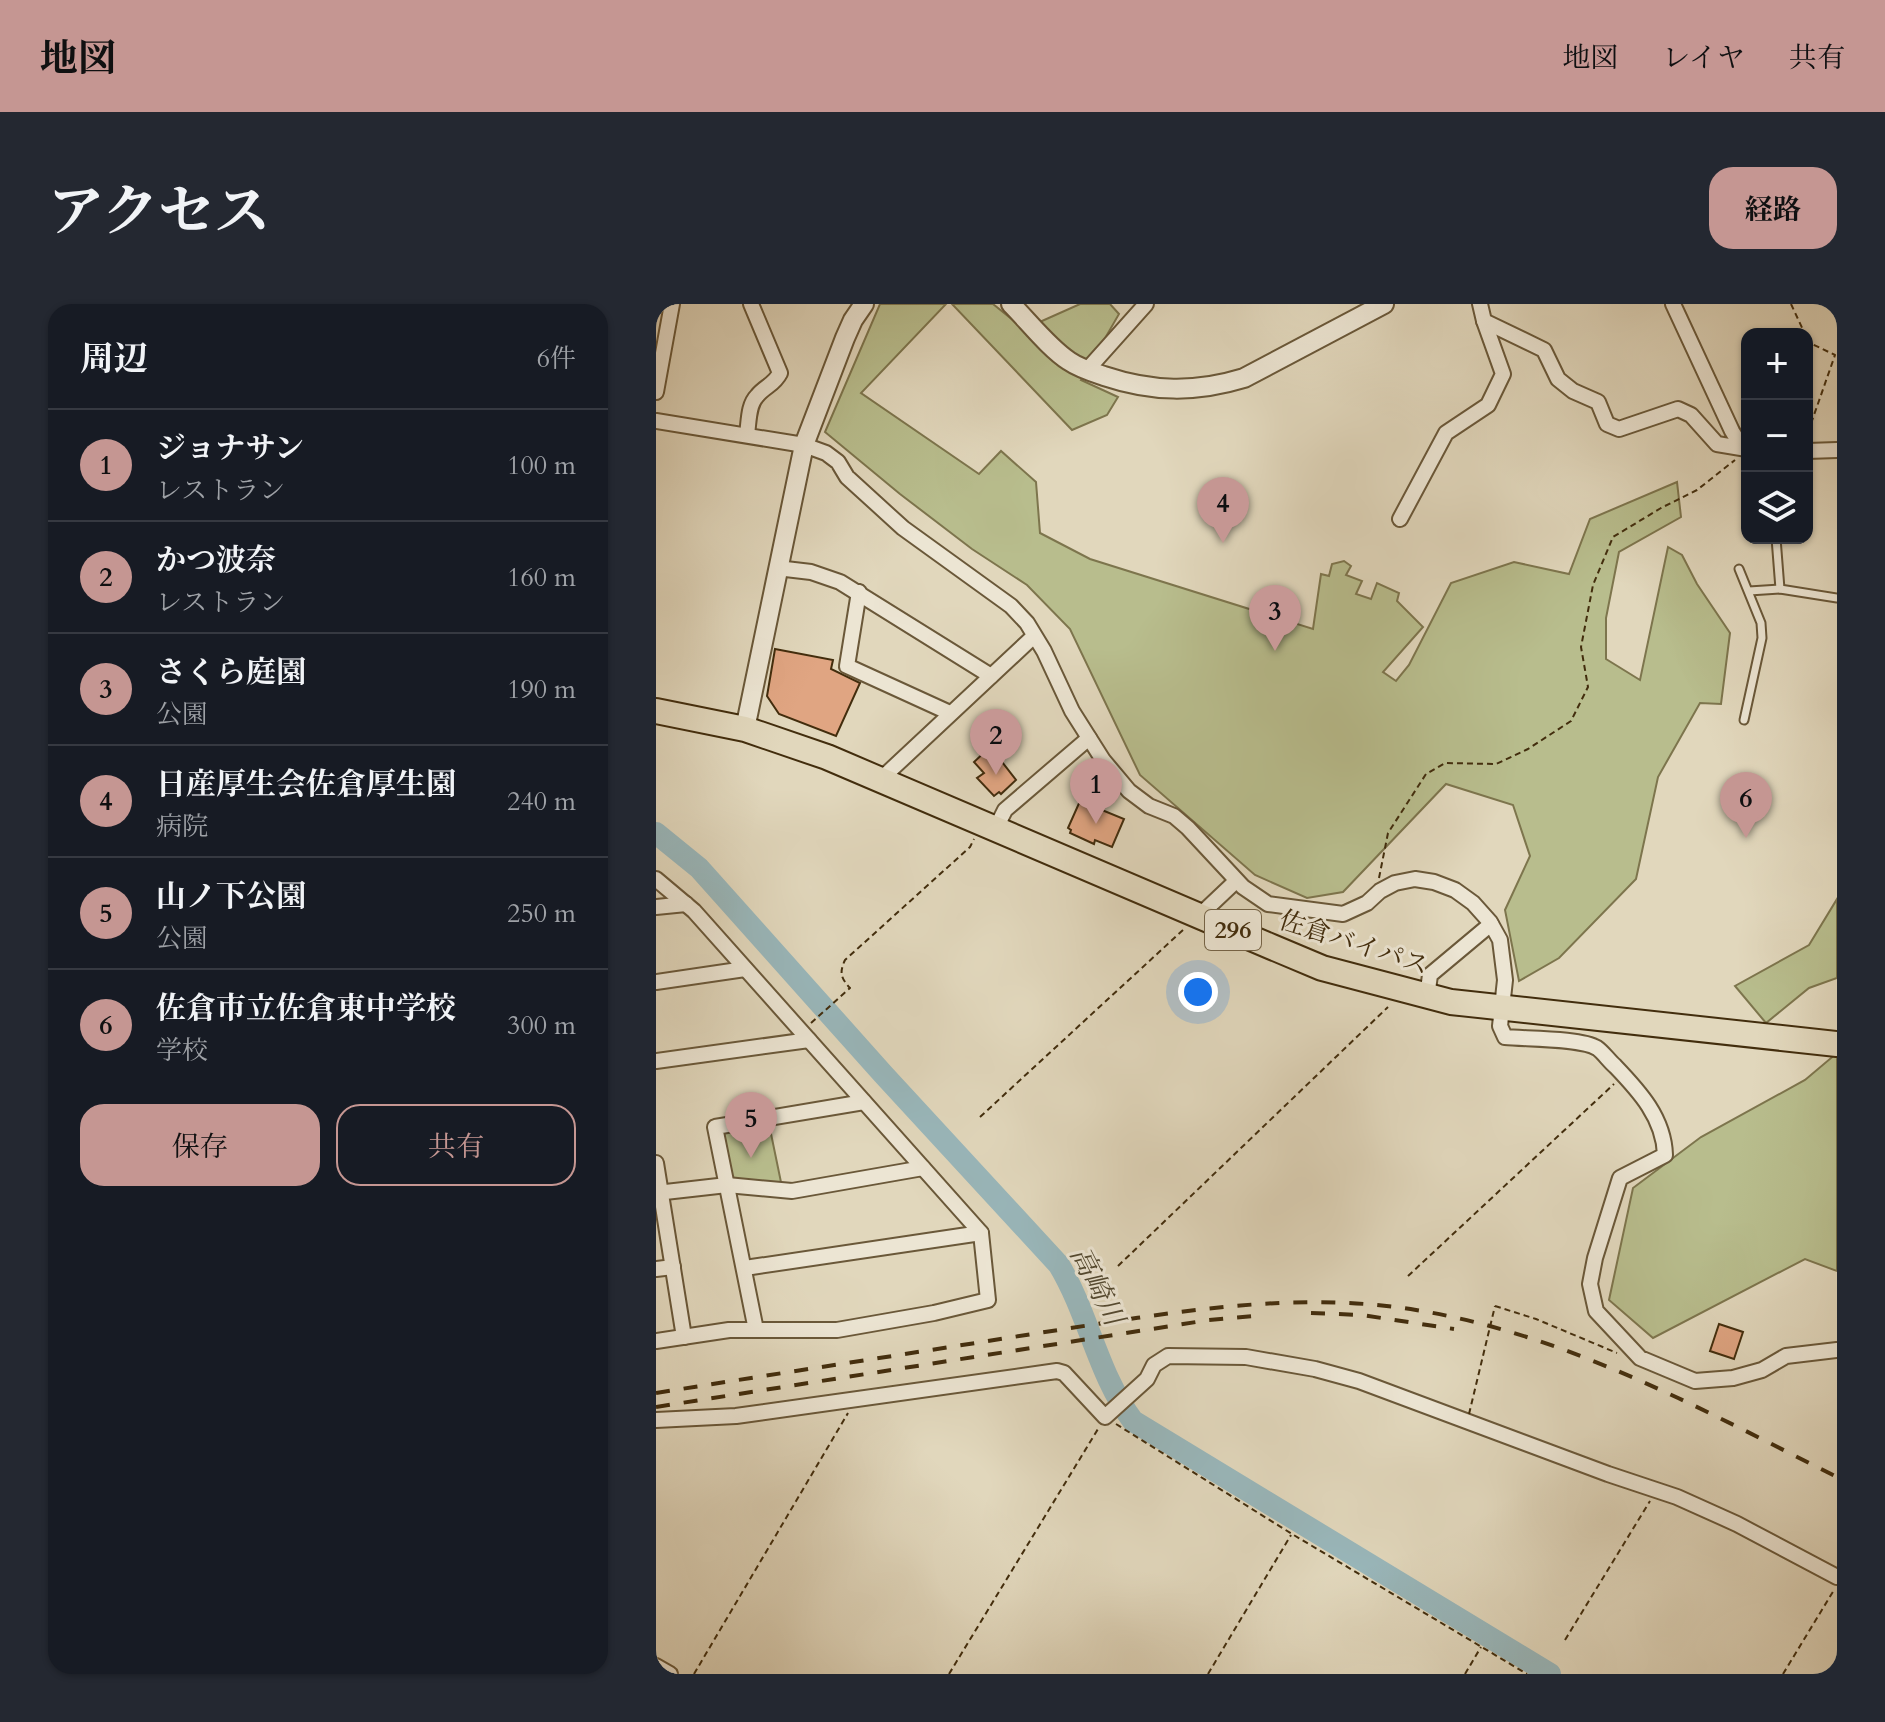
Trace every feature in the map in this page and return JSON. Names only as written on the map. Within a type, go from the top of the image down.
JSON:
[{"type":"highway","name":"佐倉バイパス","points":[[656,711],[745,729],[827,757],[1322,968],[1416,994],[1502,1009],[1837,1044]]},
{"type":"street","points":[[656,392],[672,304]]},
{"type":"street","points":[[747,434],[755,396],[774,383],[780,373],[751,304]]},
{"type":"street","points":[[745,729],[804,445],[845,338],[864,304]]},
{"type":"street","points":[[1011,304],[1068,361],[1141,387],[1170,390],[1219,385],[1265,369],[1384,304]]},
{"type":"street","points":[[1087,370],[1146,304]]},
{"type":"street","points":[[1400,519],[1446,433],[1488,405],[1503,374],[1480,304]]},
{"type":"street","points":[[1673,304],[1732,431],[1741,443]]},
{"type":"street","points":[[1484,321],[1544,350],[1558,379],[1573,391],[1598,402],[1607,424],[1619,429],[1678,409],[1691,415],[1717,444],[1741,447]]},
{"type":"street","points":[[656,421],[804,445],[826,453],[838,462],[847,477],[903,528],[1011,606],[1027,623],[1044,651],[1072,711],[1103,760],[1129,791],[1149,806],[1181,822],[1236,881],[1268,904],[1343,914],[1367,903],[1395,883],[1415,879],[1455,890],[1473,903],[1500,940],[1504,960],[1500,1026],[1505,1037],[1566,1041],[1596,1047],[1640,1093],[1664,1138],[1665,1155],[1620,1178],[1590,1284],[1596,1311],[1640,1358],[1695,1381],[1733,1378],[1762,1370],[1786,1356],[1837,1350]]},
{"type":"street","points":[[1813,451],[1837,450]]},
{"type":"street","points":[[777,568],[831,577],[991,676]]},
{"type":"street","points":[[859,592],[847,666],[950,713]]},
{"type":"street","points":[[880,780],[1033,637]]},
{"type":"street","points":[[989,828],[1005,810],[1089,738]]},
{"type":"street","points":[[656,879],[686,904],[981,1233],[988,1300],[837,1330],[729,1330],[656,1341]]},
{"type":"street","points":[[1199,916],[1236,881]]},
{"type":"street","points":[[656,907],[686,904]]},
{"type":"street","points":[[1416,994],[1430,975],[1491,924]]},
{"type":"street","points":[[656,982],[745,969]]},
{"type":"street","points":[[656,1061],[805,1036]]},
{"type":"street","points":[[756,1330],[715,1127],[864,1102]]},
{"type":"street","points":[[656,1163],[658,1193],[684,1337]]},
{"type":"street","points":[[658,1193],[727,1185],[792,1191],[923,1168]]},
{"type":"street","points":[[745,1268],[981,1233]]},
{"type":"street","points":[[656,1269],[673,1267]]},
{"type":"street","points":[[656,1420],[736,1416],[1057,1371],[1064,1373],[1105,1417],[1147,1379],[1154,1365],[1168,1356],[1246,1357],[1315,1369],[1373,1386],[1658,1490],[1737,1524],[1837,1577]]},
{"type":"street","points":[[656,1666],[670,1674]]},
{"type":"lane","points":[[1776,544],[1780,589]]},
{"type":"lane","points":[[1739,569],[1761,623],[1762,638],[1744,720]]},
{"type":"lane","points":[[1749,591],[1780,589],[1837,598]]},
{"type":"path","points":[[1791,304],[1802,328]]},
{"type":"path","points":[[1813,344],[1835,355],[1813,418]]},
{"type":"path","points":[[1380,891],[1379,872],[1388,833],[1426,774],[1445,763],[1496,764],[1528,749],[1571,721],[1588,687],[1581,647],[1593,585],[1613,537],[1697,490],[1735,460]]},
{"type":"path","points":[[805,1036],[850,988],[840,970],[845,960],[989,828]]},
{"type":"path","points":[[980,1117],[1199,916]]},
{"type":"path","points":[[1118,1266],[1416,994]]},
{"type":"path","points":[[1408,1276],[1624,1075]]},
{"type":"path","points":[[1469,1414],[1495,1306],[1536,1319],[1622,1355],[1640,1358]]},
{"type":"path","points":[[694,1674],[848,1413],[846,1400]]},
{"type":"path","points":[[949,1674],[1105,1417],[1292,1534],[1527,1674]]},
{"type":"path","points":[[1565,1640],[1658,1490]]},
{"type":"path","points":[[1208,1674],[1292,1534]]},
{"type":"path","points":[[1783,1674],[1837,1586]]},
{"type":"path","points":[[1465,1674],[1482,1646]]},
{"type":"green space","points":[[880,304],[946,304],[861,393],[979,474],[1001,451],[1036,482],[1040,533],[1090,559],[1313,629],[1321,574],[1329,576],[1332,564],[1344,561],[1351,566],[1346,575],[1362,581],[1356,594],[1371,599],[1377,583],[1399,593],[1397,601],[1423,627],[1383,672],[1396,681],[1409,665],[1451,583],[1514,562],[1569,574],[1590,519],[1677,482],[1681,517],[1619,552],[1606,618],[1606,659],[1640,680],[1668,547],[1682,555],[1697,584],[1730,633],[1721,704],[1700,703],[1658,777],[1636,879],[1559,958],[1519,981],[1505,910],[1530,856],[1513,805],[1446,784],[1343,892],[1307,898],[1255,875],[1140,775],[1070,629],[1027,585],[972,549],[825,432]]},
{"type":"green space","points":[[952,304],[993,304],[1024,329],[1080,304],[1110,304],[1119,314],[1081,380],[1118,397],[1107,415],[1072,430]]},
{"type":"green space","points":[[1837,899],[1837,978],[1809,988],[1766,1023],[1735,986],[1809,945]]},
{"type":"green space","points":[[1837,1053],[1837,1271],[1805,1259],[1653,1338],[1609,1300],[1633,1188],[1701,1137],[1805,1080]]},
{"type":"green space","points":[[769,1124],[782,1187],[731,1180],[722,1136],[727,1130]]},
{"type":"building","points":[[775,649],[833,660],[831,669],[860,683],[836,736],[779,714],[767,696]]},
{"type":"building","points":[[988,749],[1016,780],[1001,794],[999,792],[994,796],[977,778],[984,773],[974,762]]},
{"type":"building","points":[[1080,801],[1124,819],[1112,847],[1095,840],[1094,844],[1070,833],[1068,828]]},
{"type":"building","points":[[1719,1324],[1743,1332],[1734,1359],[1710,1351]]},
{"type":"waterway","name":"高崎川","points":[[656,833],[699,868],[1059,1265],[1111,1384],[1133,1421],[1550,1674]]},
{"type":"railway","points":[[656,1393],[1176,1313],[1272,1303],[1368,1304],[1472,1321],[1580,1356],[1684,1401],[1837,1477]]},
{"type":"railway","points":[[1311,1313],[1362,1315],[1454,1329]]},
{"type":"railway","points":[[656,1407],[1209,1320],[1255,1316]]},
{"type":"place","name":"日産厚生会佐倉厚生園","points":[[1223,543]]},
{"type":"place","name":"さくら庭園","points":[[1275,651]]},
{"type":"place","name":"かつ波奈","points":[[996,775]]},
{"type":"place","name":"ジョナサン","points":[[1096,824]]},
{"type":"place","name":"佐倉市立佐倉東中学校","points":[[1746,838]]},
{"type":"place","name":"山ノ下公園","points":[[751,1158]]}]
